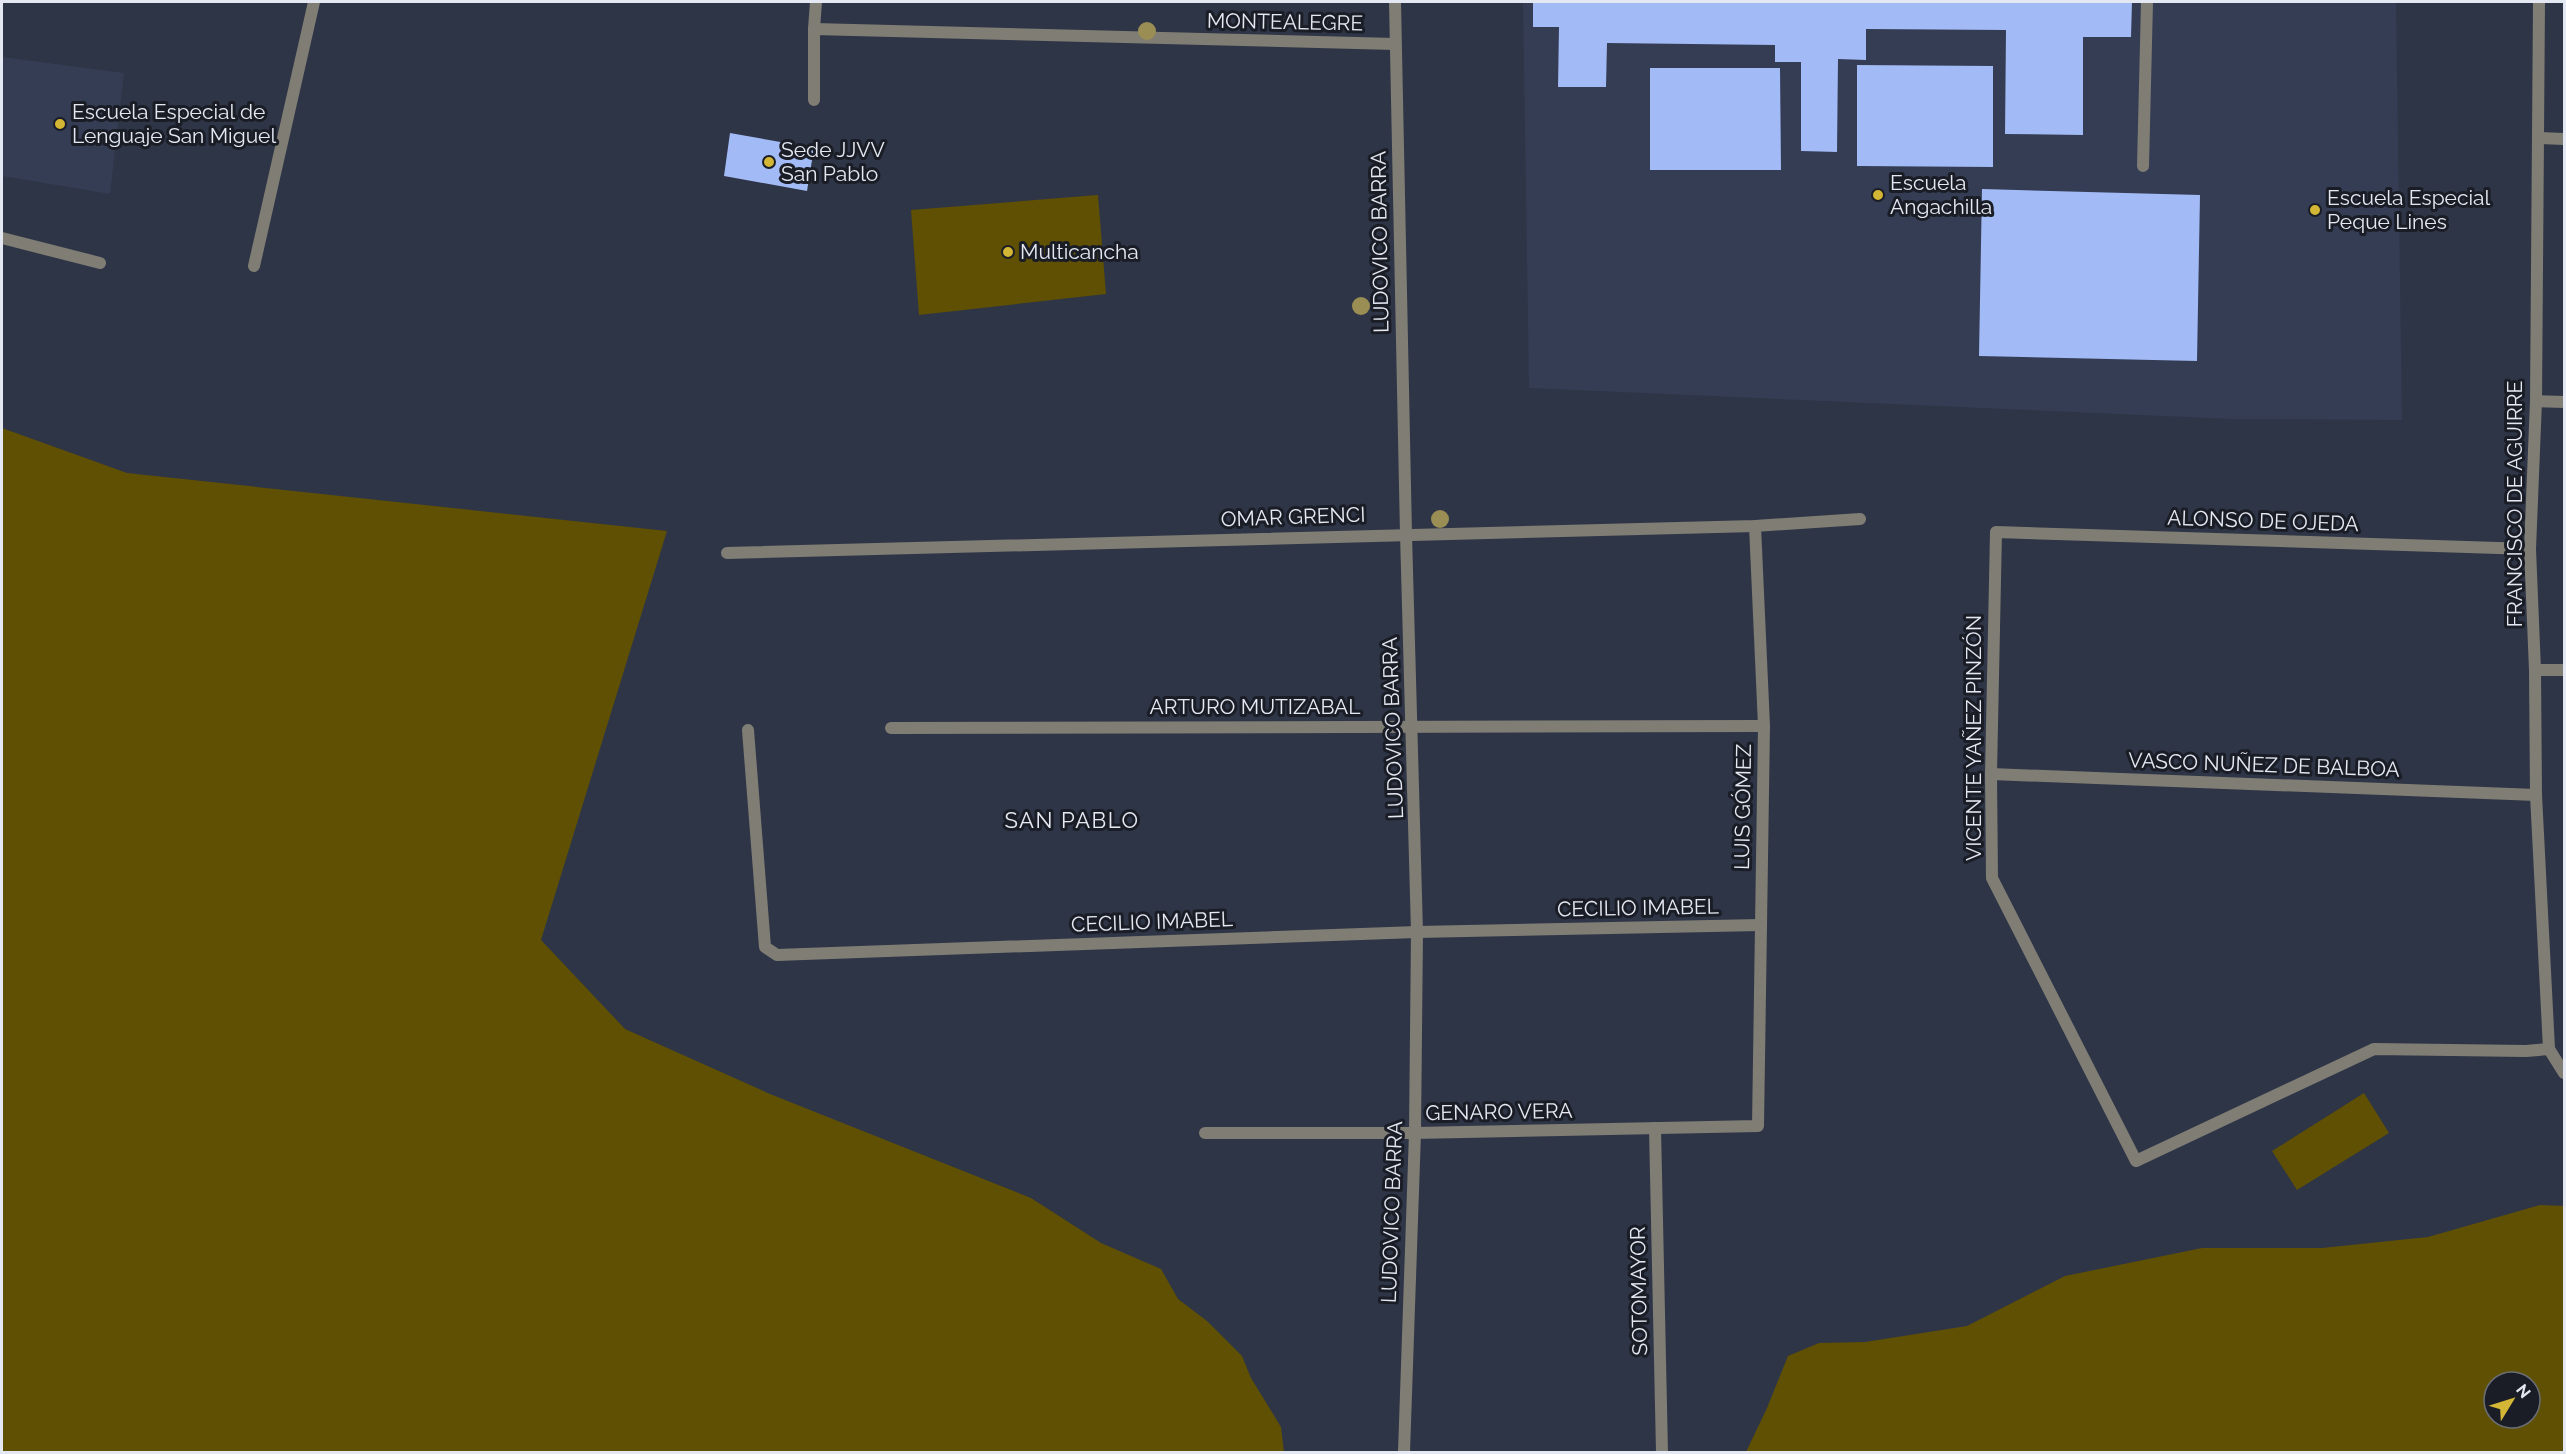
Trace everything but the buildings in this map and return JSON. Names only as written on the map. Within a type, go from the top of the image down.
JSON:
[{"type":"street","points":[[254,266],[314,2]]},
{"type":"street","points":[[814,100],[816,2]]},
{"type":"street","name":"LUDOVICO BARRA","points":[[1395,2],[1417,932],[1415,1133],[1404,1452]]},
{"type":"street","points":[[2143,165],[2147,2]]},
{"type":"street","name":"FRANCISCO DE AGUIRRE","points":[[2539,2],[2536,401],[2530,549],[2535,670],[2536,795],[2549,1049]]},
{"type":"street","name":"MONTEALEGRE","points":[[814,29],[1395,44]]},
{"type":"street","points":[[2539,138],[2565,139]]},
{"type":"street","points":[[2,238],[100,263]]},
{"type":"street","points":[[2536,401],[2565,402]]},
{"type":"street","name":"OMAR GRENCI","points":[[727,553],[1755,526],[1860,519]]},
{"type":"street","name":"LUIS GÓMEZ","points":[[1755,526],[1764,726],[1758,1126]]},
{"type":"street","name":"ALONSO DE OJEDA","points":[[1996,532],[2530,549]]},
{"type":"street","name":"VICENTE YAÑEZ PINZÓN","points":[[1996,532],[1991,774],[1992,878],[2136,1161],[2374,1049],[2526,1051],[2549,1049]]},
{"type":"street","points":[[2535,670],[2565,670]]},
{"type":"street","name":"ARTURO MUTIZABAL","points":[[891,728],[1764,726]]},
{"type":"street","name":"CECILIO IMABEL","points":[[748,730],[765,947],[777,955],[1417,932],[1761,925]]},
{"type":"street","name":"VASCO NUÑEZ DE BALBOA","points":[[1991,774],[2536,795]]},
{"type":"street","points":[[2549,1049],[2565,1073]]},
{"type":"street","name":"GENARO VERA","points":[[1205,1133],[1415,1133],[1758,1126]]},
{"type":"street","name":"SOTOMAYOR","points":[[1655,1128],[1662,1452]]},
{"type":"shaded area","name":"Escuela Angachilla","points":[[1523,2],[2396,2],[2402,420],[2232,419],[1529,388]]},
{"type":"shaded area","name":"Escuela Especial de Lenguaje San Miguel","points":[[2,57],[124,73],[110,194],[2,176]]},
{"type":"shaded area","name":"Multicancha","points":[[1098,195],[1106,294],[919,315],[911,210]]},
{"type":"shaded area","points":[[2,428],[127,473],[667,531],[541,940],[625,1029],[770,1094],[1031,1198],[1101,1243],[1161,1269],[1178,1299],[1207,1321],[1242,1356],[1251,1378],[1281,1427],[1284,1452],[2,1452]]},
{"type":"shaded area","points":[[2364,1093],[2389,1133],[2297,1190],[2272,1151]]},
{"type":"shaded area","points":[[2540,1205],[2564,1206],[2564,1452],[1746,1452],[1788,1356],[1819,1343],[1865,1342],[1967,1326],[2065,1276],[2202,1248],[2322,1248],[2428,1237]]},
{"type":"place","name":"Escuela Especial de Lenguaje San Miguel","points":[[60,124]]},
{"type":"place","name":"Sede JJVV San Pablo","points":[[769,162]]},
{"type":"place","name":"Escuela Angachilla","points":[[1878,195]]},
{"type":"place","name":"Escuela Especial Peque Lines","points":[[2315,210]]},
{"type":"place","name":"Multicancha","points":[[1008,252]]},
{"type":"district","name":"SAN PABLO","points":[[1072,820]]}]
